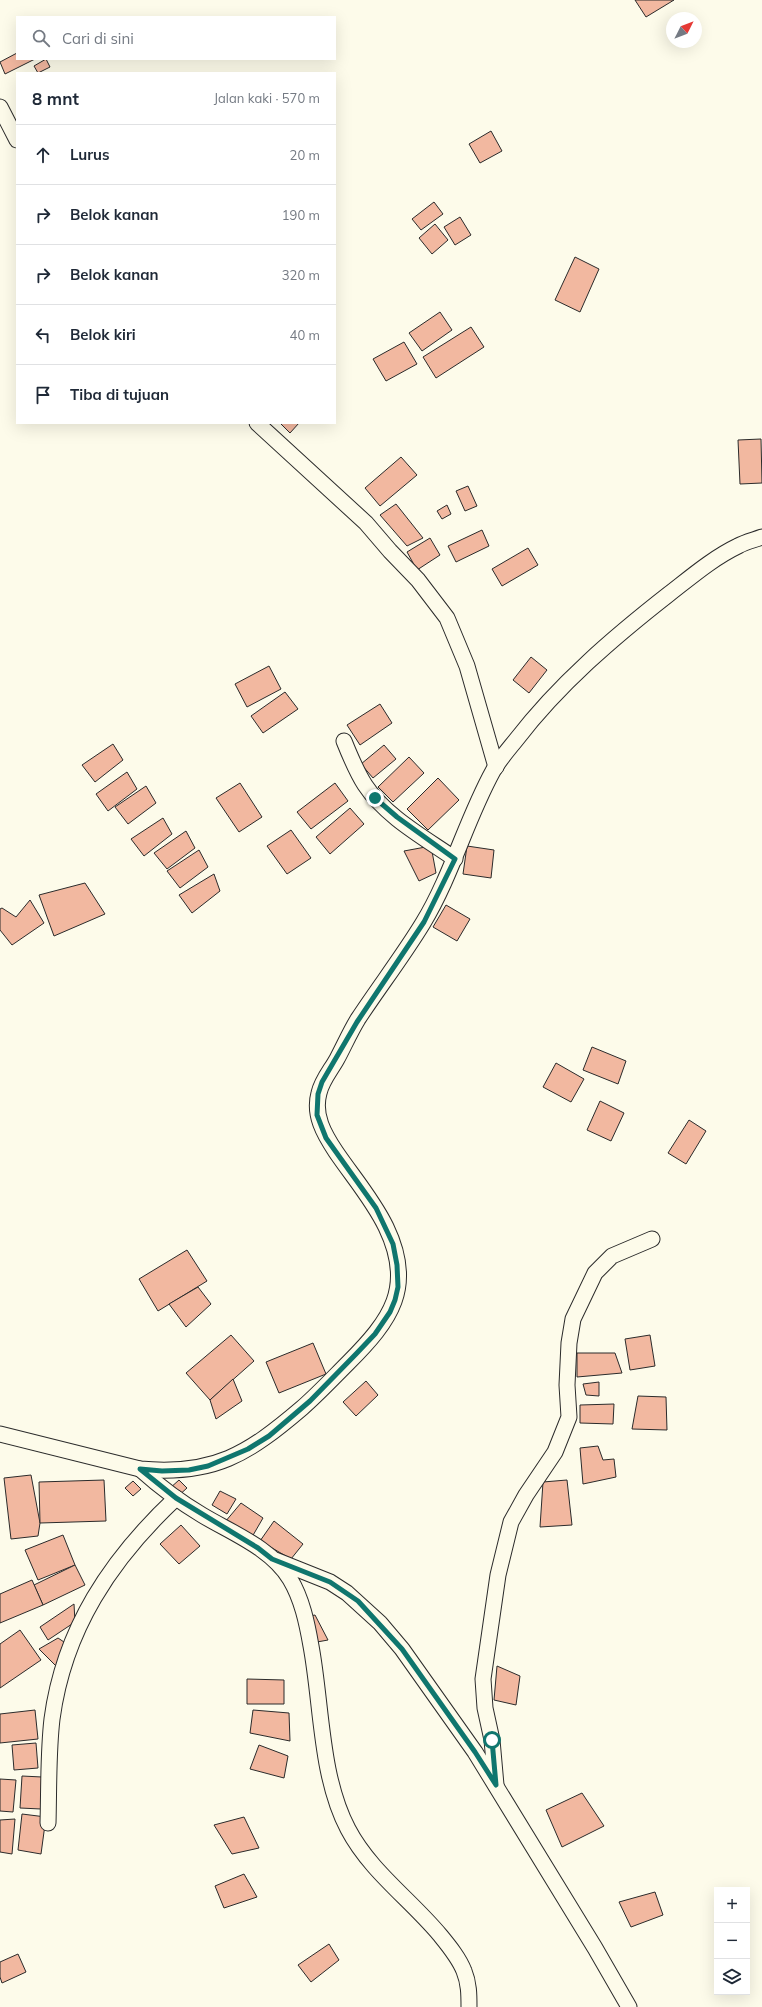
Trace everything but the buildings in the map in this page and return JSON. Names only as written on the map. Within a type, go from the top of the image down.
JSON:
[{"type":"street","points":[[0,107],[16,138]]},
{"type":"street","points":[[259,424],[366,523],[418,580],[447,618],[467,666],[496,767]]},
{"type":"street","points":[[0,1434],[140,1469],[162,1471],[189,1470],[208,1466],[248,1449],[269,1436],[310,1401],[375,1334],[390,1312],[398,1287],[397,1265],[393,1244],[376,1208],[326,1138],[317,1115],[318,1094],[322,1082],[357,1022],[424,922],[455,859],[478,798],[496,767],[539,711],[571,679],[632,625],[704,567],[738,545],[762,537]]},
{"type":"street","points":[[344,741],[356,770],[375,798],[406,824],[455,859]]},
{"type":"street","points":[[496,1785],[492,1740],[484,1708],[483,1679],[498,1575],[512,1522],[526,1495],[555,1452],[570,1417],[567,1385],[569,1342],[573,1319],[595,1273],[612,1256],[652,1239]]},
{"type":"street","points":[[140,1469],[176,1498],[258,1548],[272,1559],[290,1579],[301,1601],[316,1671],[330,1776],[337,1803],[348,1828],[362,1852],[430,1923],[458,1959],[468,1984],[469,2007]]},
{"type":"street","points":[[48,1823],[52,1721],[56,1692],[66,1657],[93,1596],[114,1565],[137,1537],[176,1498]]},
{"type":"street","points":[[272,1559],[330,1582],[358,1601],[402,1649],[496,1785],[629,2007]]},
{"type":"route","points":[[375,798],[411,828],[455,859],[424,922],[357,1022],[322,1082],[318,1094],[316,1109],[317,1115],[326,1138],[376,1208],[393,1244],[397,1265],[398,1287],[395,1300],[390,1312],[375,1334],[310,1401],[269,1436],[248,1449],[208,1466],[189,1470],[162,1471],[140,1469],[160,1487],[176,1498],[258,1548],[272,1559],[330,1582],[358,1601],[380,1623],[402,1649],[475,1752],[496,1785],[492,1740]]}]
